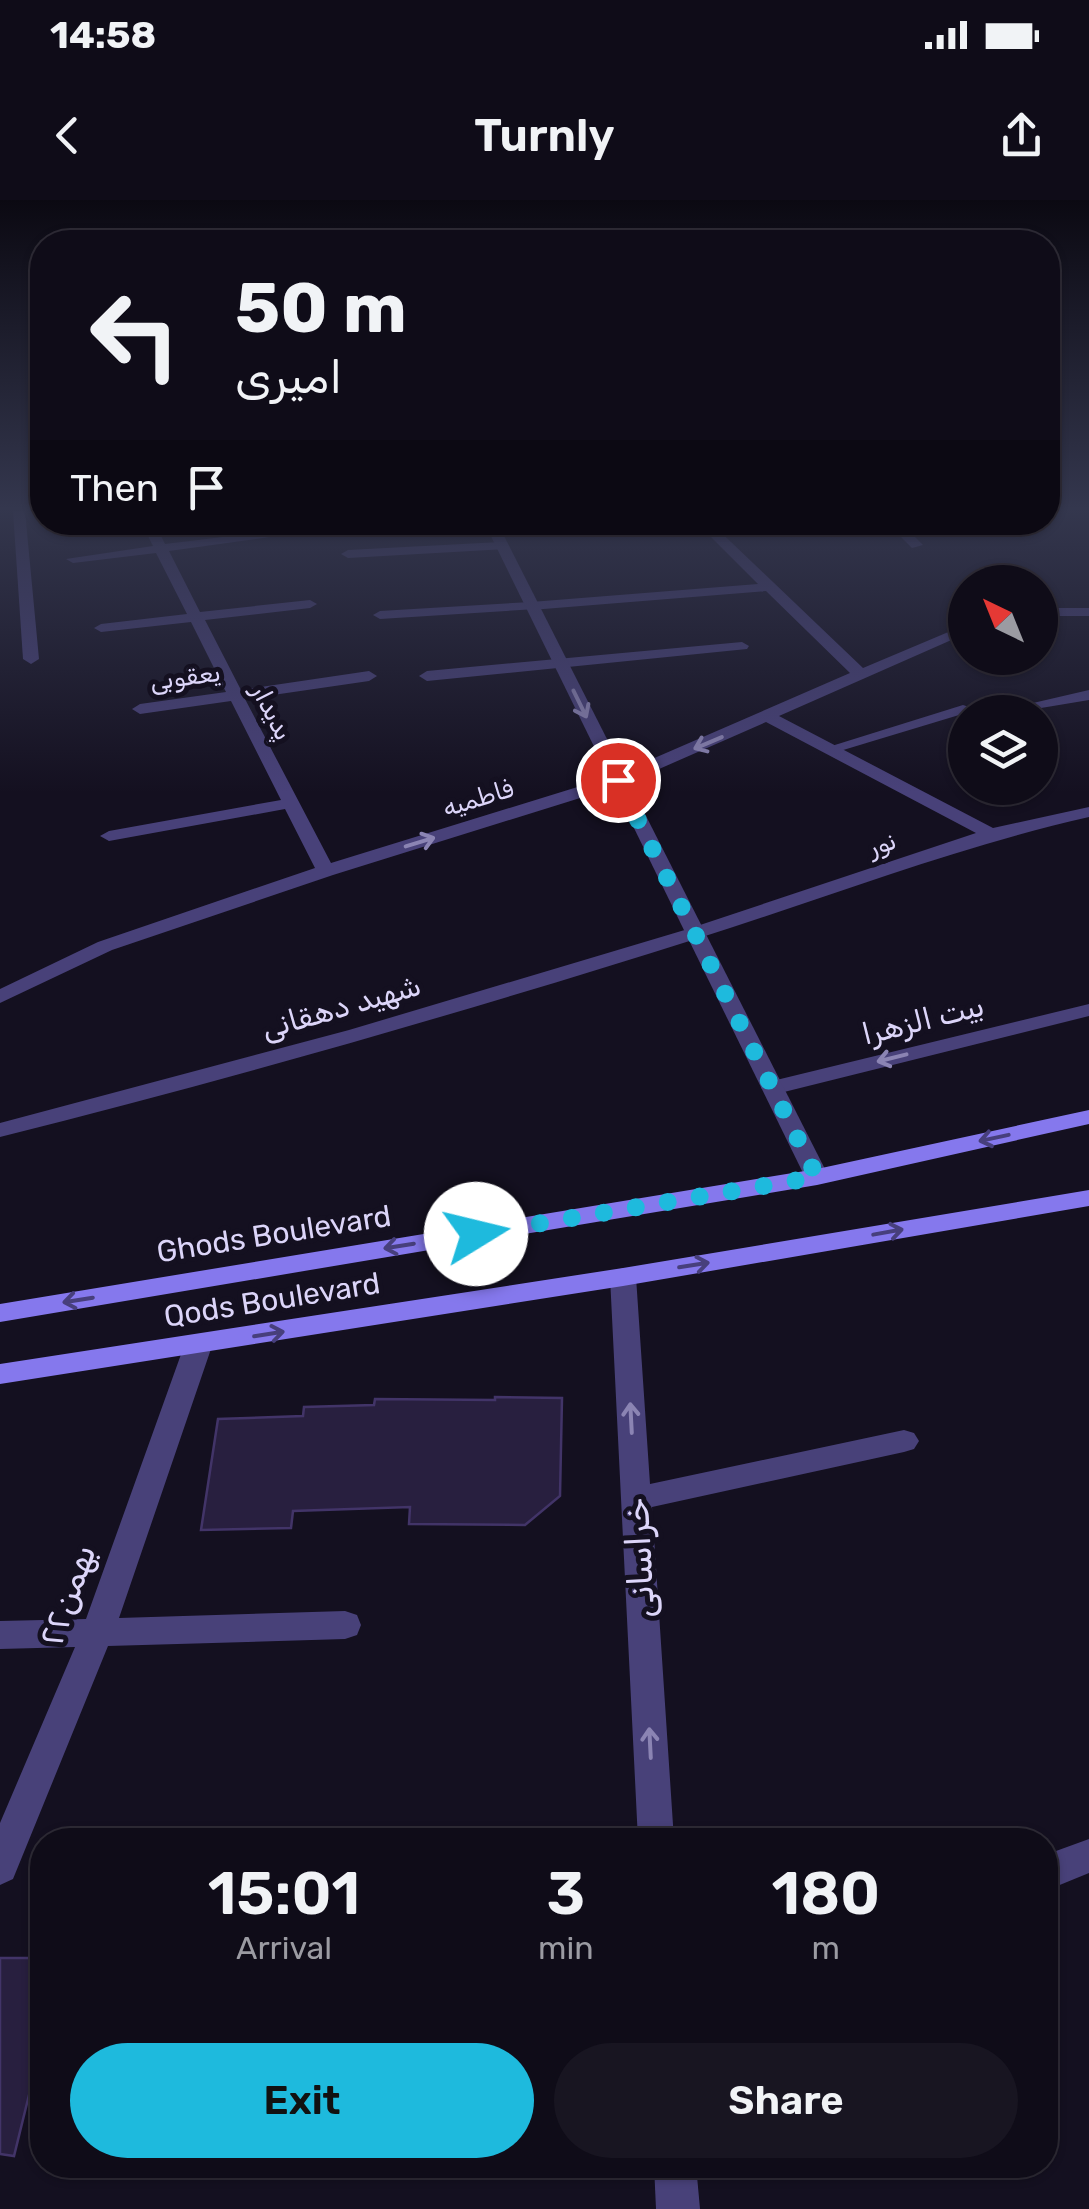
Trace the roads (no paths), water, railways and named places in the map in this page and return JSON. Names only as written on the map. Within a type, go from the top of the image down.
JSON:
[{"type":"main road","name":"Ghods Boulevard","points":[[0,1313],[817,1177],[1089,1117]]},
{"type":"main road","name":"Qods Boulevard","points":[[0,1374],[198,1346],[1089,1198]]},
{"type":"street","points":[[26,605],[30,659]]},
{"type":"street","name":"پدیدار","points":[[189,605],[326,870]]},
{"type":"street","points":[[100,628],[303,605]]},
{"type":"street","points":[[380,614],[547,605]]},
{"type":"street","points":[[788,605],[862,676]]},
{"type":"street","points":[[531,606],[817,1177]]},
{"type":"street","points":[[1058,612],[1089,612]]},
{"type":"street","name":"فاطمیه","points":[[0,997],[105,946],[326,870],[618,780],[948,637]]},
{"type":"street","points":[[426,676],[742,646]]},
{"type":"street","name":"یعقوبی","points":[[140,709],[369,676]]},
{"type":"street","points":[[1058,701],[1089,695]]},
{"type":"street","points":[[830,750],[948,715]]},
{"type":"street","points":[[769,717],[990,834]]},
{"type":"street","points":[[109,836],[291,803]]},
{"type":"street","name":"نور","points":[[695,934],[990,834],[1089,812]]},
{"type":"street","name":"شهید دهقانی","points":[[0,1130],[357,1035],[695,934]]},
{"type":"street","name":"بیت الزهرا","points":[[772,1088],[1089,1010]]},
{"type":"street","name":"خراسانی","points":[[623,1277],[655,1828]]},
{"type":"street","name":"۲۲بهمن","points":[[0,1867],[97,1633],[198,1346]]},
{"type":"street","points":[[636,1499],[904,1441]]},
{"type":"street","points":[[0,1635],[345,1626]]},
{"type":"street","points":[[1058,1868],[1089,1856]]},
{"type":"street","points":[[677,2178],[678,2209]]}]
